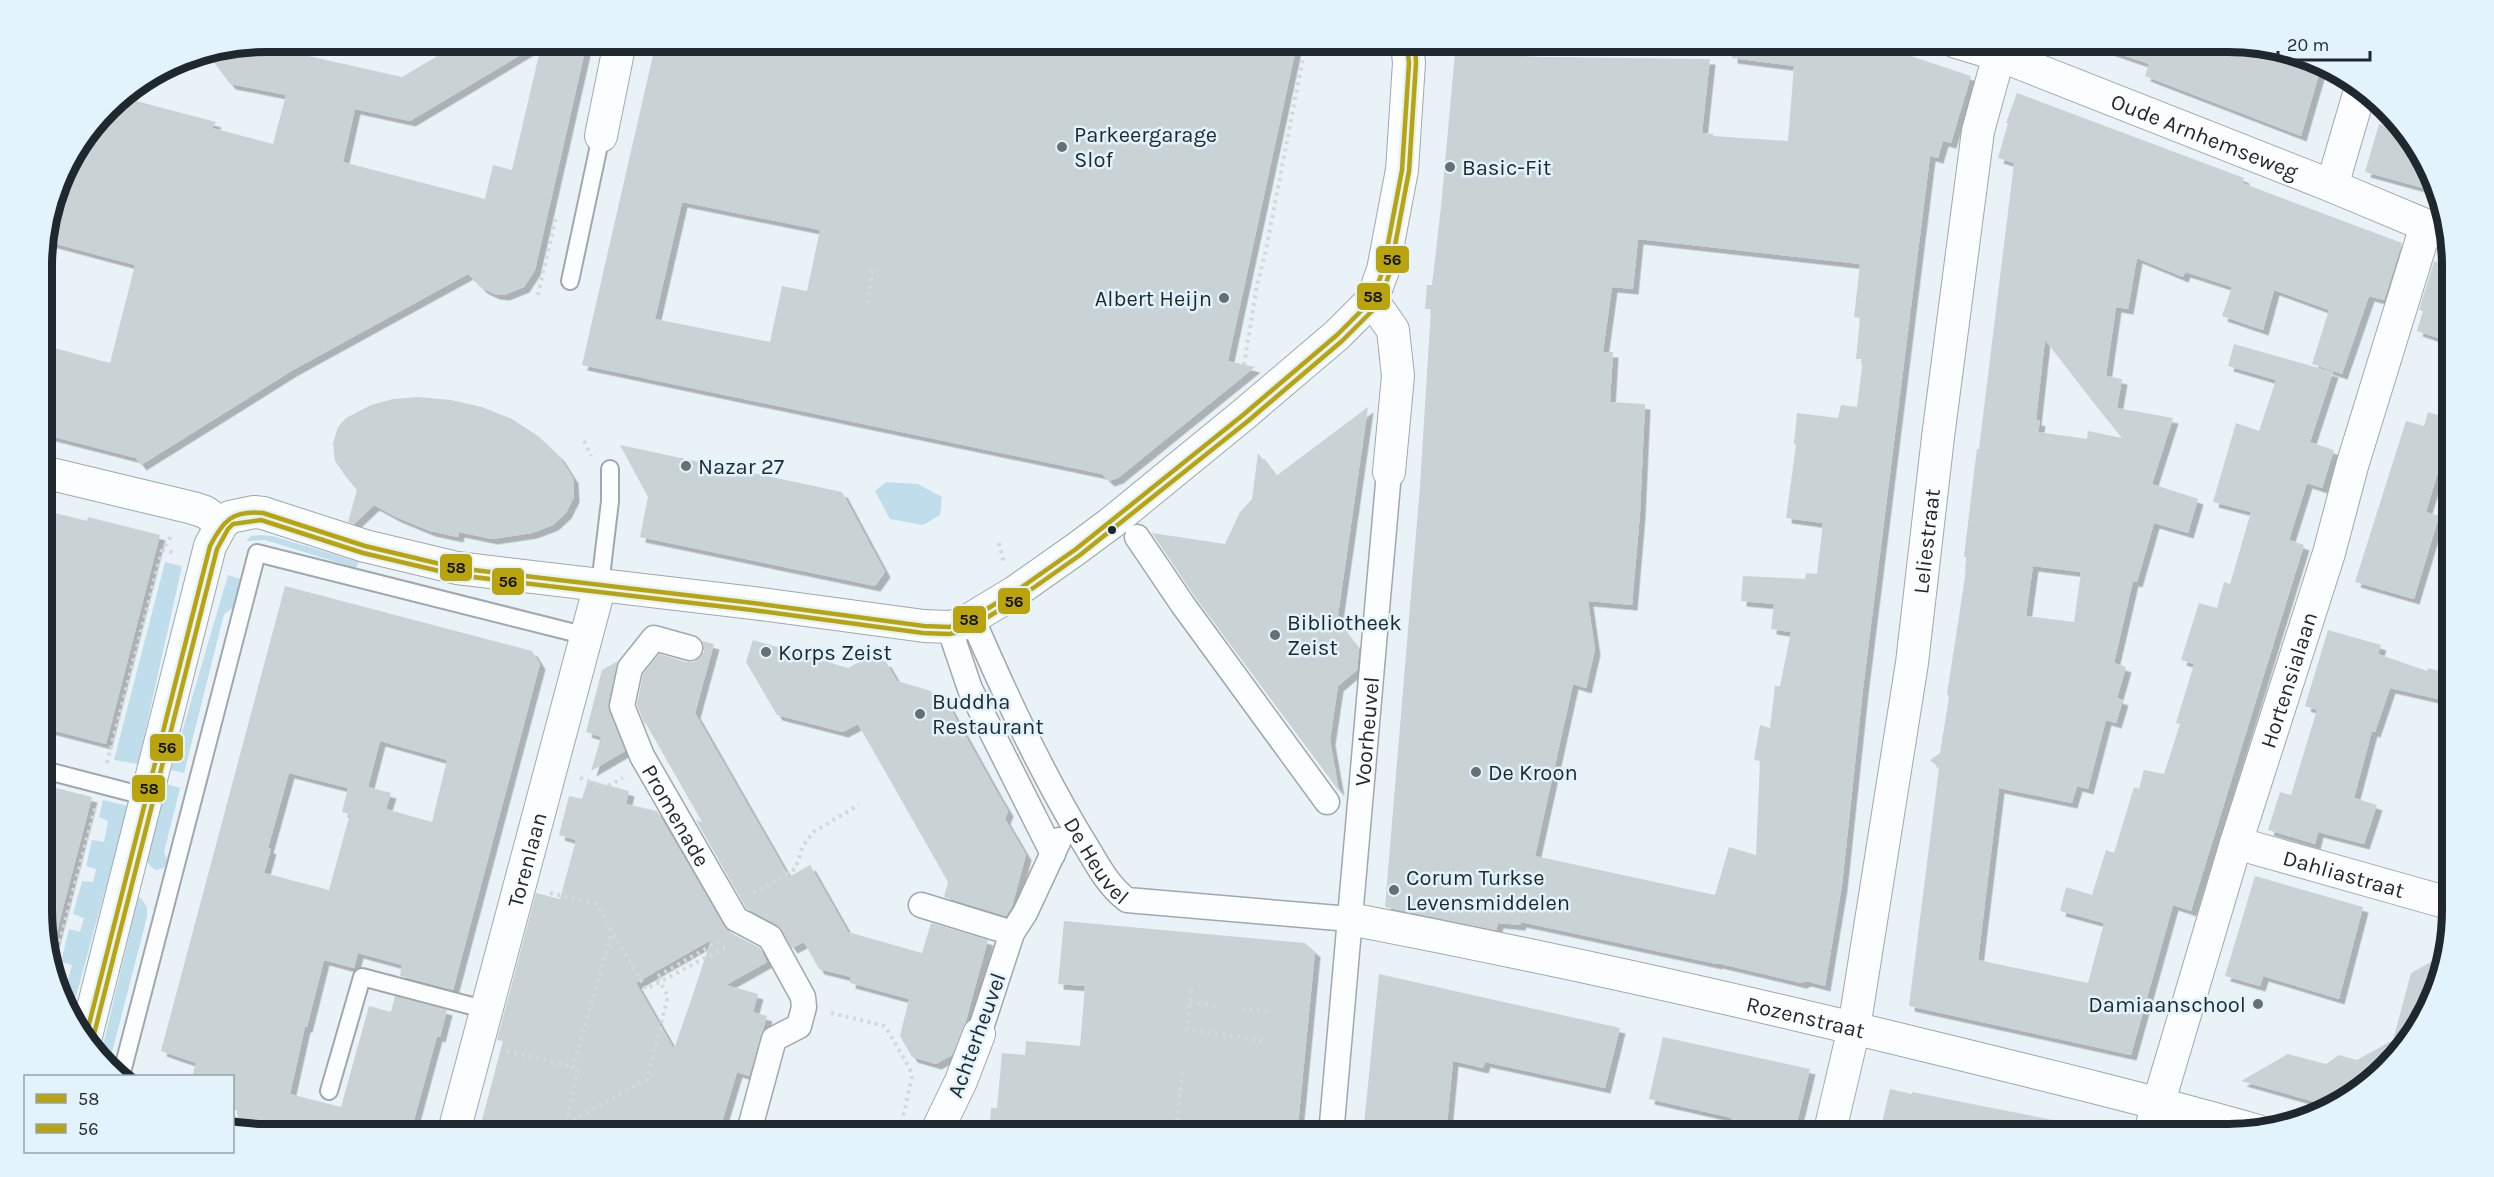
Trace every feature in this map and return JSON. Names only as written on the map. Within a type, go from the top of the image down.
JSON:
[{"type":"street","points":[[601,136],[618,52]]},
{"type":"street","points":[[88,1028],[210,546],[222,524],[230,518],[241,514],[263,513],[365,546],[458,568],[907,624],[961,622],[1015,592],[1112,523],[1284,381],[1337,335],[1372,300],[1383,270],[1402,170],[1408,52]]},
{"type":"street","name":"Oude Arnhemseweg","points":[[1989,52],[2332,186],[2438,230]]},
{"type":"street","name":"Leliestraat","points":[[1832,1124],[1854,1028],[1912,663],[1938,437],[1978,131],[1999,55]]},
{"type":"street","points":[[2332,186],[2358,97]]},
{"type":"street","name":"Hortensialaan","points":[[2152,1124],[2236,843],[2329,553],[2352,466],[2438,230]]},
{"type":"street","name":"Voorheuvel","points":[[1331,1124],[1398,376],[1393,330],[1372,300]]},
{"type":"street","points":[[53,474],[193,508],[205,512],[222,524]]},
{"type":"street","points":[[1137,537],[1183,605],[1327,802]]},
{"type":"street","name":"Torenlaan","points":[[456,1124],[600,585]]},
{"type":"street","points":[[961,622],[970,689],[1053,854]]},
{"type":"street","name":"De Heuvel","points":[[961,622],[1012,708],[1070,818],[1112,888],[1127,900],[1350,919]]},
{"type":"street","name":"Promenade","points":[[690,648],[654,638],[630,668],[622,706],[642,756],[736,919],[771,938],[803,997],[804,1007]]},
{"type":"street","name":"Achterheuvel","points":[[940,1124],[961,1081],[979,1034],[1012,933],[1025,912],[1070,818]]},
{"type":"street","name":"Dahliastraat","points":[[2236,843],[2442,892]]},
{"type":"street","points":[[921,905],[1012,933]]},
{"type":"street","name":"Rozenstraat","points":[[1350,919],[1521,952],[1854,1028],[2159,1103],[2233,1124]]},
{"type":"street","points":[[751,1124],[774,1039],[799,1026],[804,1007]]},
{"type":"lane","points":[[570,281],[601,136]]},
{"type":"lane","points":[[600,585],[610,501],[610,469]]},
{"type":"lane","points":[[123,1069],[257,553],[586,636]]},
{"type":"lane","points":[[52,772],[102,783],[148,797]]},
{"type":"lane","points":[[329,1091],[362,976],[487,1011]]},
{"type":"path","points":[[1244,364],[1255,295],[1266,250],[1304,52]]},
{"type":"path","points":[[868,303],[873,266]]},
{"type":"path","points":[[57,952],[162,550],[193,508]]},
{"type":"path","points":[[753,893],[795,869],[803,846],[813,832],[860,805]]},
{"type":"path","points":[[520,885],[596,904],[646,989],[733,942]]},
{"type":"path","points":[[573,1067],[612,931]]},
{"type":"path","points":[[567,1124],[647,1079],[668,996],[656,977],[720,941]]},
{"type":"path","points":[[1191,990],[1187,1029],[1266,1041]]},
{"type":"path","points":[[1190,1002],[1219,1006]]},
{"type":"path","points":[[804,1007],[885,1026],[910,1069],[912,1077],[901,1124]]},
{"type":"path","points":[[1242,1009],[1269,1011]]},
{"type":"path","points":[[478,1043],[579,1069],[567,1124]]},
{"type":"path","points":[[1177,1124],[1182,1071]]},
{"type":"shaded area","points":[[886,482],[918,484],[942,497],[940,515],[923,525],[890,519],[875,491]]},
{"type":"shaded area","points":[[251,536],[272,536],[359,562],[356,568],[265,540],[246,541]]},
{"type":"shaded area","points":[[165,562],[182,566],[138,764],[114,760]]},
{"type":"shaded area","points":[[228,575],[241,579],[233,608],[224,614],[184,773],[171,770]]},
{"type":"shaded area","points":[[167,784],[180,788],[164,852],[168,862],[163,868],[156,870],[147,861]]},
{"type":"shaded area","points":[[103,800],[128,806],[74,1003],[64,979],[68,979],[72,965],[61,962],[69,929],[80,932],[84,918],[73,914],[82,881],[93,882],[96,869],[86,866],[92,840],[104,842],[108,821],[99,817]]},
{"type":"shaded area","points":[[140,897],[147,907],[147,917],[111,1057],[103,1047]]},
{"type":"building","points":[[291,52],[402,77],[444,52],[525,52],[410,121],[355,109],[343,162],[485,199],[493,165],[512,170],[540,52],[585,52],[535,270],[524,287],[504,295],[494,294],[482,288],[468,274],[293,370],[141,465],[136,458],[53,437],[53,348],[110,363],[135,265],[54,243],[60,211],[75,172],[97,136],[115,115],[133,100],[216,122],[212,128],[273,144],[286,95],[230,84],[212,60],[239,54]]},
{"type":"building","points":[[654,52],[1295,52],[1228,361],[1255,367],[1118,478],[1109,481],[1102,474],[582,365]],"holes":[[[682,202],[820,230],[807,291],[782,286],[770,342],[655,319]]]},
{"type":"building","points":[[1732,52],[1894,52],[1971,76],[1951,143],[1943,141],[1938,158],[1930,156],[1863,689],[1842,885],[1825,986],[1806,981],[1801,983],[1521,922],[1520,925],[1498,923],[1496,930],[1385,907],[1420,486],[1431,309],[1425,309],[1427,285],[1432,285],[1455,53],[1542,57],[1710,59],[1702,133],[1713,134],[1713,136],[1788,141],[1794,66],[1732,58]],"holes":[[[1638,239],[1860,264],[1854,317],[1860,318],[1856,359],[1863,359],[1857,407],[1841,405],[1838,418],[1797,413],[1794,444],[1796,445],[1786,518],[1823,523],[1817,574],[1806,573],[1805,579],[1743,576],[1741,601],[1774,604],[1771,629],[1791,632],[1780,686],[1775,686],[1770,728],[1760,725],[1754,760],[1760,761],[1756,855],[1729,847],[1715,895],[1535,856],[1573,684],[1586,688],[1595,650],[1588,601],[1632,605],[1640,513],[1645,404],[1610,402],[1613,352],[1603,352],[1612,287],[1633,289]]]},
{"type":"building","points":[[2114,52],[2255,54],[2283,60],[2319,74],[2301,136],[2145,76],[2149,64]]},
{"type":"building","points":[[2017,93],[2244,178],[2242,183],[2402,243],[2384,300],[2369,296],[2342,374],[2312,364],[2329,310],[2274,290],[2263,330],[2222,316],[2232,287],[2185,272],[2183,277],[2137,258],[2128,309],[2116,307],[2106,376],[2122,379],[2117,408],[2173,418],[2152,484],[2198,499],[2188,533],[2154,523],[2137,582],[2133,581],[2114,663],[2126,667],[2117,698],[2123,700],[2116,723],[2106,720],[2088,789],[2077,786],[2072,803],[1999,788],[1978,960],[2088,983],[2104,923],[2060,911],[2066,887],[2092,895],[2106,850],[2114,853],[2134,787],[2139,789],[2144,770],[2164,774],[2180,724],[2176,723],[2194,664],[2181,660],[2199,603],[2217,608],[2224,582],[2230,584],[2251,512],[2213,502],[2236,423],[2259,431],[2276,380],[2228,366],[2234,344],[2333,372],[2310,442],[2334,450],[2322,488],[2307,483],[2289,540],[2304,545],[2191,911],[2173,905],[2131,1055],[1909,1006],[1939,768],[1930,760],[1940,753],[1949,697],[1947,694],[1965,577],[1966,557],[1964,557],[2014,163],[1998,158],[2008,123],[2006,123]],"holes":[[[2045,340],[2097,407],[2122,438],[2088,431],[2087,439],[2038,432],[2040,421],[2036,420]],[[2033,566],[2081,572],[2074,622],[2026,616]]]},
{"type":"building","points":[[2379,124],[2389,127],[2397,136],[2413,160],[2426,189],[2365,172]]},
{"type":"building","points":[[2434,261],[2442,264],[2442,339],[2417,331],[2423,311],[2419,310]]},
{"type":"building","points":[[418,397],[451,400],[482,407],[512,419],[538,436],[559,456],[573,478],[574,497],[566,513],[553,525],[532,533],[492,539],[459,532],[458,537],[430,531],[374,505],[354,524],[348,522],[357,490],[335,461],[333,443],[338,427],[346,418],[371,405],[393,399]]},
{"type":"building","points":[[1368,407],[1337,622],[1359,649],[1357,670],[1338,686],[1330,740],[1339,791],[1195,597],[1152,533],[1225,544],[1240,512],[1252,499],[1258,453],[1276,476]]},
{"type":"building","points":[[2428,412],[2442,416],[2442,461],[2426,512],[2439,516],[2414,599],[2355,582],[2406,421],[2424,426]]},
{"type":"building","points":[[620,445],[842,492],[885,572],[875,586],[640,537],[648,497]]},
{"type":"building","points":[[55,513],[87,521],[88,517],[160,535],[106,744],[52,730]]},
{"type":"building","points":[[285,586],[532,651],[540,664],[453,990],[400,976],[402,965],[358,953],[354,968],[324,960],[307,1027],[305,1027],[290,1094],[341,1107],[369,1006],[391,1012],[395,996],[447,1010],[440,1037],[437,1036],[413,1124],[236,1122],[239,1111],[234,1110],[234,1075],[193,1075],[196,1063],[161,1051]],"holes":[[[380,741],[447,760],[432,822],[386,809],[391,793],[368,787]],[[289,773],[348,788],[342,812],[350,814],[329,890],[264,873],[271,849],[268,848]]]},
{"type":"building","points":[[2328,630],[2381,645],[2378,654],[2427,671],[2428,668],[2442,672],[2442,700],[2390,688],[2375,732],[2372,731],[2354,798],[2377,805],[2364,844],[2318,832],[2315,844],[2268,830],[2280,792],[2291,795],[2317,710],[2305,706]]},
{"type":"building","points":[[753,640],[848,668],[868,657],[886,662],[897,681],[931,691],[939,705],[946,701],[1008,811],[1005,819],[1026,855],[1012,906],[1006,916],[944,897],[948,882],[858,724],[843,732],[777,715],[746,662]]},
{"type":"building","points":[[702,641],[714,644],[695,713],[789,877],[810,865],[848,932],[922,953],[931,923],[988,940],[965,1024],[952,1055],[936,1064],[912,1057],[900,1036],[909,999],[850,983],[851,977],[819,969],[804,942],[792,948],[777,925],[746,908],[696,820],[702,822],[645,722],[645,725],[637,705],[643,674],[659,654],[694,662],[704,652]]},
{"type":"building","points":[[618,661],[608,704],[625,751],[591,771],[601,737],[586,732],[602,670]]},
{"type":"building","points":[[588,780],[629,791],[626,804],[657,811],[724,926],[729,932],[760,948],[767,962],[726,985],[758,994],[753,1012],[767,1016],[749,1076],[737,1072],[721,1124],[481,1124],[503,1041],[497,1040],[536,893],[560,899],[576,840],[559,835],[569,796],[582,799]],"holes":[[[711,940],[674,1049],[636,983]]]},
{"type":"building","points":[[52,787],[92,797],[55,940],[52,910]]},
{"type":"building","points":[[2255,876],[2363,907],[2339,999],[2263,976],[2260,986],[2225,976]]},
{"type":"building","points":[[1064,921],[1305,943],[1315,952],[1298,1124],[990,1124],[991,1108],[997,1108],[1002,1053],[1025,1055],[1026,1041],[1080,1046],[1085,986],[1058,984]]},
{"type":"building","points":[[2435,959],[2419,1005],[2397,1041],[2379,1062],[2334,1096],[2319,1103],[2241,1081],[2288,1054],[2326,1064],[2339,1055],[2357,1060],[2393,1040],[2411,973]]},
{"type":"building","points":[[1379,974],[1620,1028],[1605,1088],[1485,1062],[1483,1068],[1453,1061],[1447,1124],[1364,1124]]},
{"type":"building","points":[[1663,1037],[1810,1069],[1797,1124],[1730,1124],[1732,1118],[1649,1099]]},
{"type":"building","points":[[1890,1089],[2063,1122],[2063,1124],[1882,1124]]},
{"type":"transit line","name":"58","points":[[88,1028],[210,546],[219,530],[230,519],[243,513],[263,513],[365,546],[457,568],[924,626],[949,627],[962,624],[1015,592],[1076,549],[1243,415],[1337,335],[1372,300],[1383,270],[1402,170],[1408,52]]},
{"type":"transit line","name":"56","points":[[94,1036],[217,549],[233,524],[261,520],[363,553],[456,575],[923,633],[949,634],[965,631],[1019,598],[1080,555],[1248,421],[1342,341],[1378,305],[1390,272],[1409,171],[1415,52]]},
{"type":"place","name":"Parkeergarage Slof","points":[[1062,147]]},
{"type":"place","name":"Basic-Fit","points":[[1450,167]]},
{"type":"place","name":"Albert Heijn","points":[[1224,298]]},
{"type":"place","name":"Nazar 27","points":[[686,466]]},
{"type":"place","name":"Bibliotheek Zeist","points":[[1275,635]]},
{"type":"place","name":"Korps Zeist","points":[[766,652]]},
{"type":"place","name":"Buddha Restaurant","points":[[920,714]]},
{"type":"place","name":"De Kroon","points":[[1476,772]]},
{"type":"place","name":"Corum Turkse Levensmiddelen","points":[[1394,890]]},
{"type":"place","name":"Damiaanschool","points":[[2258,1004]]}]
